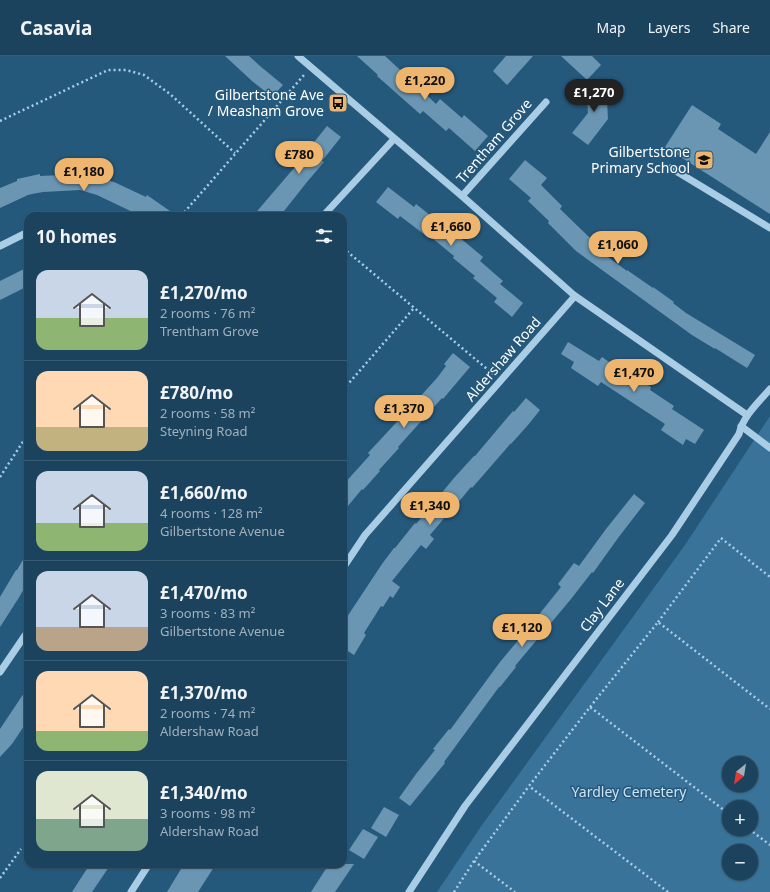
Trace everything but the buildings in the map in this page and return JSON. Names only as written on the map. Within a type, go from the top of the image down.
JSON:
[{"type":"street","points":[[298,56],[462,196],[575,296],[747,415]]},
{"type":"street","name":"Trentham Grove","points":[[462,196],[546,102]]},
{"type":"street","points":[[327,212],[394,139]]},
{"type":"street","points":[[671,168],[770,228]]},
{"type":"street","points":[[0,246],[24,234]]},
{"type":"street","name":"Aldershaw Road","points":[[347,562],[365,535],[575,296]]},
{"type":"street","name":"Clay Lane","points":[[409,892],[465,806],[672,535],[739,434],[741,426],[747,415],[770,389]]},
{"type":"street","points":[[741,426],[770,448]]},
{"type":"street","points":[[0,672],[24,637]]},
{"type":"street","points":[[131,892],[146,868]]},
{"type":"path","points":[[184,212],[311,68]]},
{"type":"path","points":[[0,121],[108,70],[126,70],[144,75],[170,94],[235,154]]},
{"type":"path","points":[[347,251],[501,381]]},
{"type":"path","points":[[347,385],[414,308]]},
{"type":"path","points":[[0,477],[24,440]]},
{"type":"path","points":[[454,892],[474,861],[529,786],[658,622],[721,538],[770,577]]},
{"type":"path","points":[[658,622],[770,709]]},
{"type":"path","points":[[590,707],[722,809]]},
{"type":"path","points":[[529,786],[668,892]]},
{"type":"path","points":[[758,836],[770,845]]},
{"type":"path","points":[[0,878],[21,850]]},
{"type":"path","points":[[474,861],[515,892]]},
{"type":"green space","name":"Yardley Cemetery","points":[[770,416],[770,892],[437,892],[482,825],[685,545]]},
{"type":"place","name":"Gilbertstone Ave / Measham Grove","points":[[338,103]]},
{"type":"place","name":"Gilbertstone Primary School","points":[[704,160]]}]
